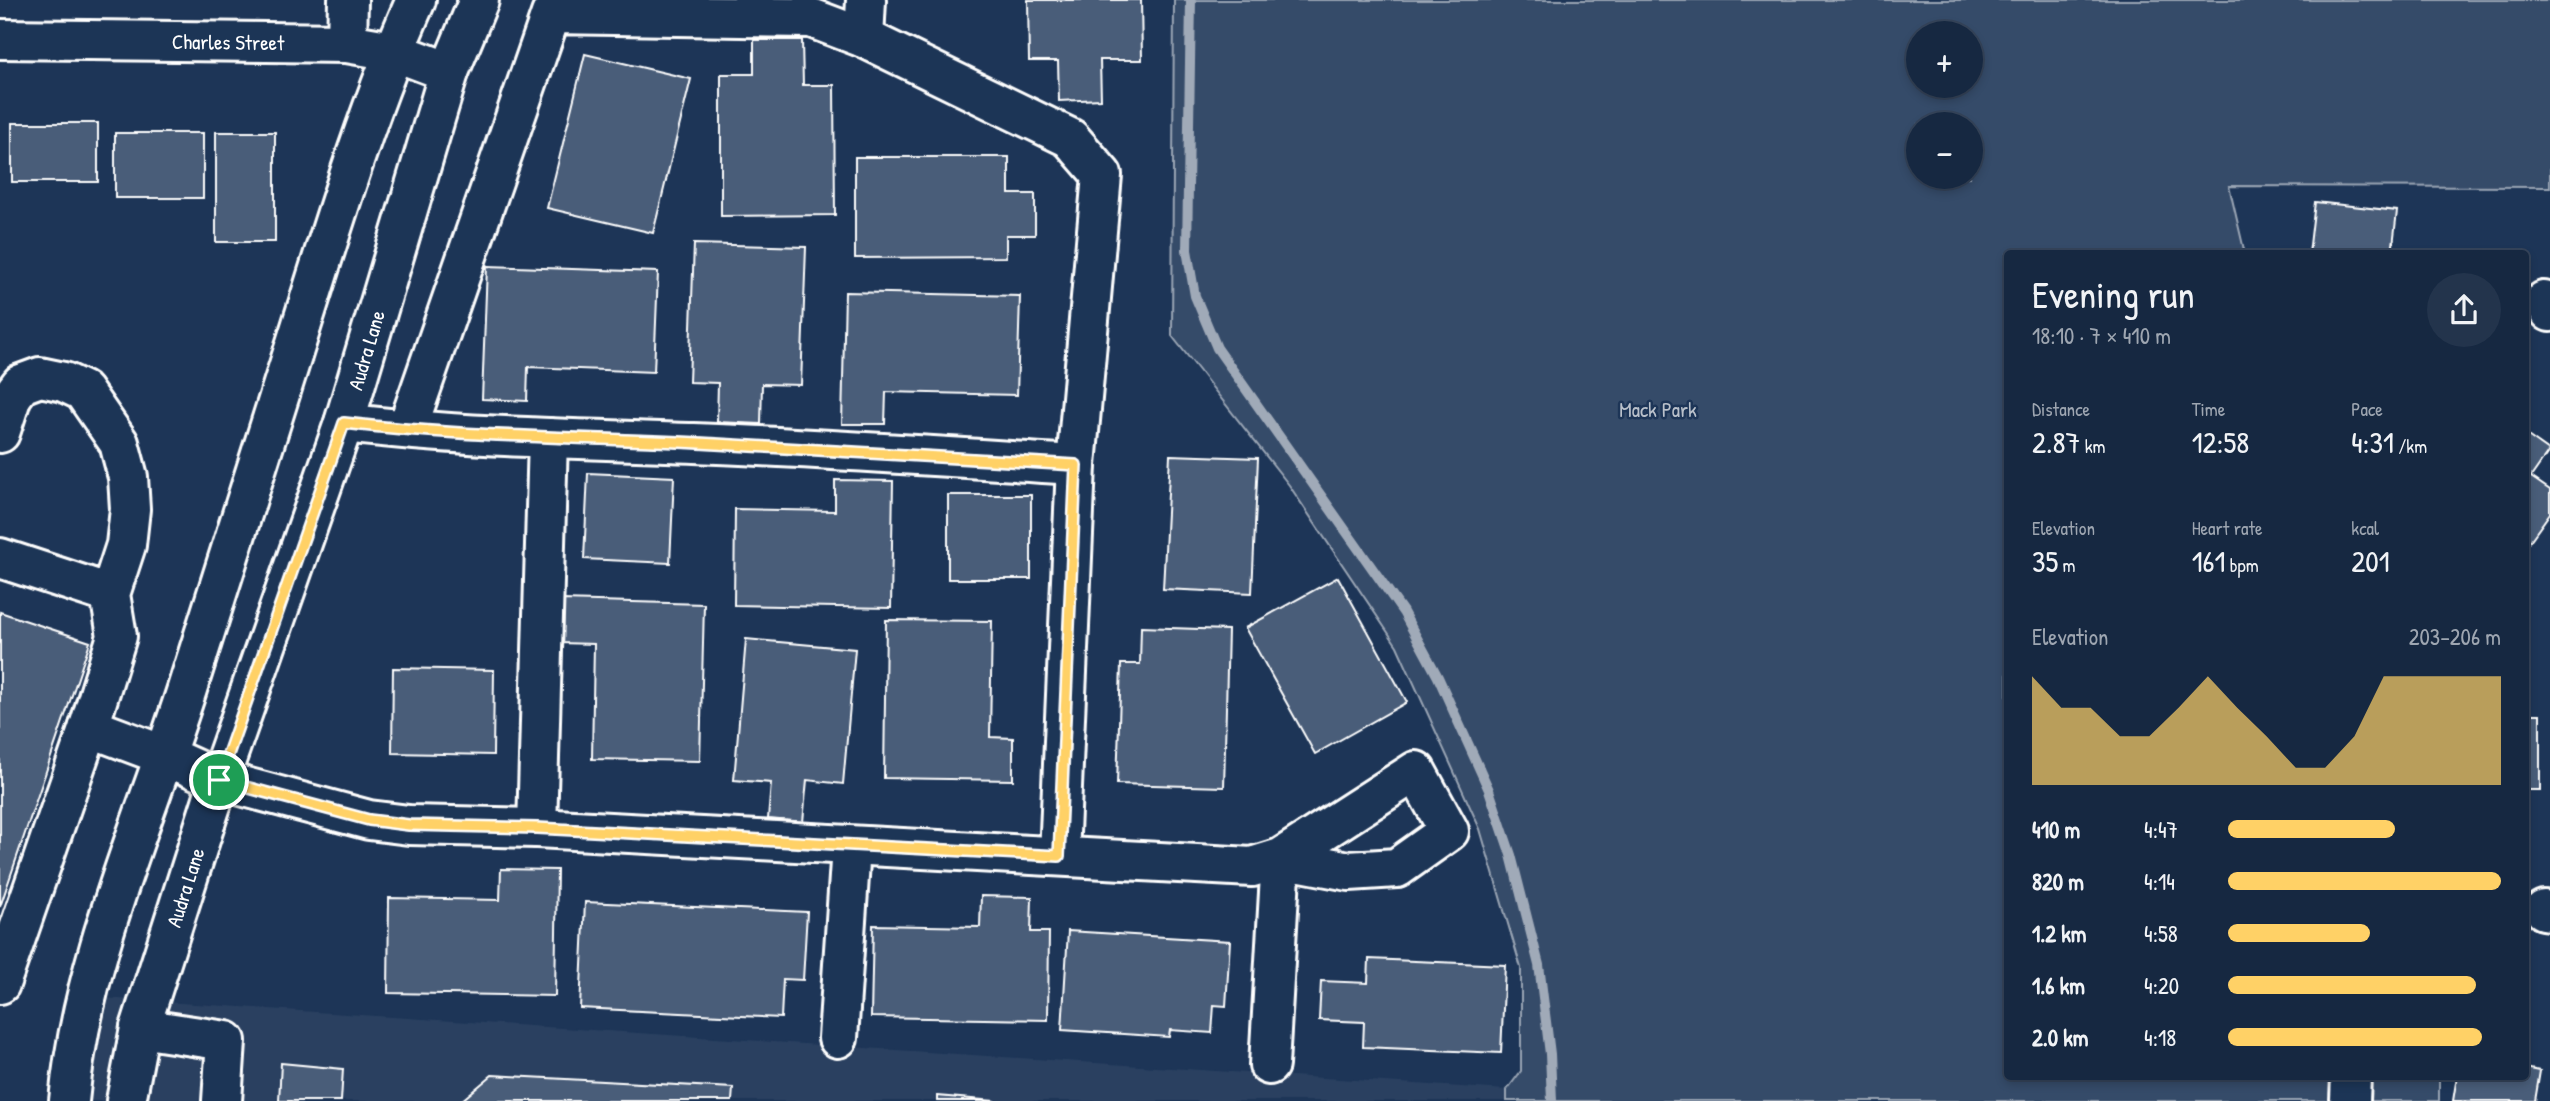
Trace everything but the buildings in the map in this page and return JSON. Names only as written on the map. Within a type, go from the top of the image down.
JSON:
[{"type":"street","points":[[347,43],[348,0]]},
{"type":"street","points":[[69,1101],[72,1072],[96,954],[166,756],[334,218],[393,51],[416,0]]},
{"type":"street","name":"Audra Lane","points":[[126,1101],[140,1028],[219,780],[344,423],[449,72],[479,0]]},
{"type":"street","points":[[864,38],[866,0]]},
{"type":"street","points":[[407,429],[551,14],[811,18],[864,38],[1070,138],[1101,176],[1076,465],[1059,856]]},
{"type":"street","name":"Charles Street","points":[[0,39],[347,43],[393,51],[449,72]]},
{"type":"street","points":[[0,433],[12,396],[21,384],[40,377],[64,382],[83,391],[119,443],[128,477],[130,509],[125,544],[110,594],[117,636],[89,727],[0,984]]},
{"type":"street","points":[[344,423],[548,438],[697,443],[1076,465]]},
{"type":"street","points":[[537,828],[548,438]]},
{"type":"street","points":[[0,558],[110,594]]},
{"type":"street","points":[[89,727],[166,756],[219,780],[369,820],[409,825],[537,828],[1252,867],[1281,858],[1269,1065]]},
{"type":"street","points":[[838,1038],[850,847]]},
{"type":"street","points":[[140,1028],[226,1041],[222,1101]]},
{"type":"street","points":[[2350,1101],[2351,1080]]},
{"type":"shaded area","points":[[87,997],[1507,1090],[1507,1101],[69,1101]]},
{"type":"green space","name":"Mack Park","points":[[1174,0],[2550,0],[2550,187],[2229,186],[2244,250],[2004,250],[2004,1080],[2439,1080],[2439,1101],[1507,1101],[1507,1090],[1521,1071],[1521,968],[1480,829],[1397,646],[1289,485],[1172,336]]},
{"type":"waterway","points":[[1191,0],[1187,250],[1195,296],[1217,348],[1403,612],[1438,677],[1489,790],[1511,855],[1539,965],[1550,1054],[1552,1101]]},
{"type":"route","points":[[344,423],[548,438],[697,443],[1076,465],[1059,856],[850,847],[537,828],[409,825],[369,820],[219,780],[344,423]]}]
